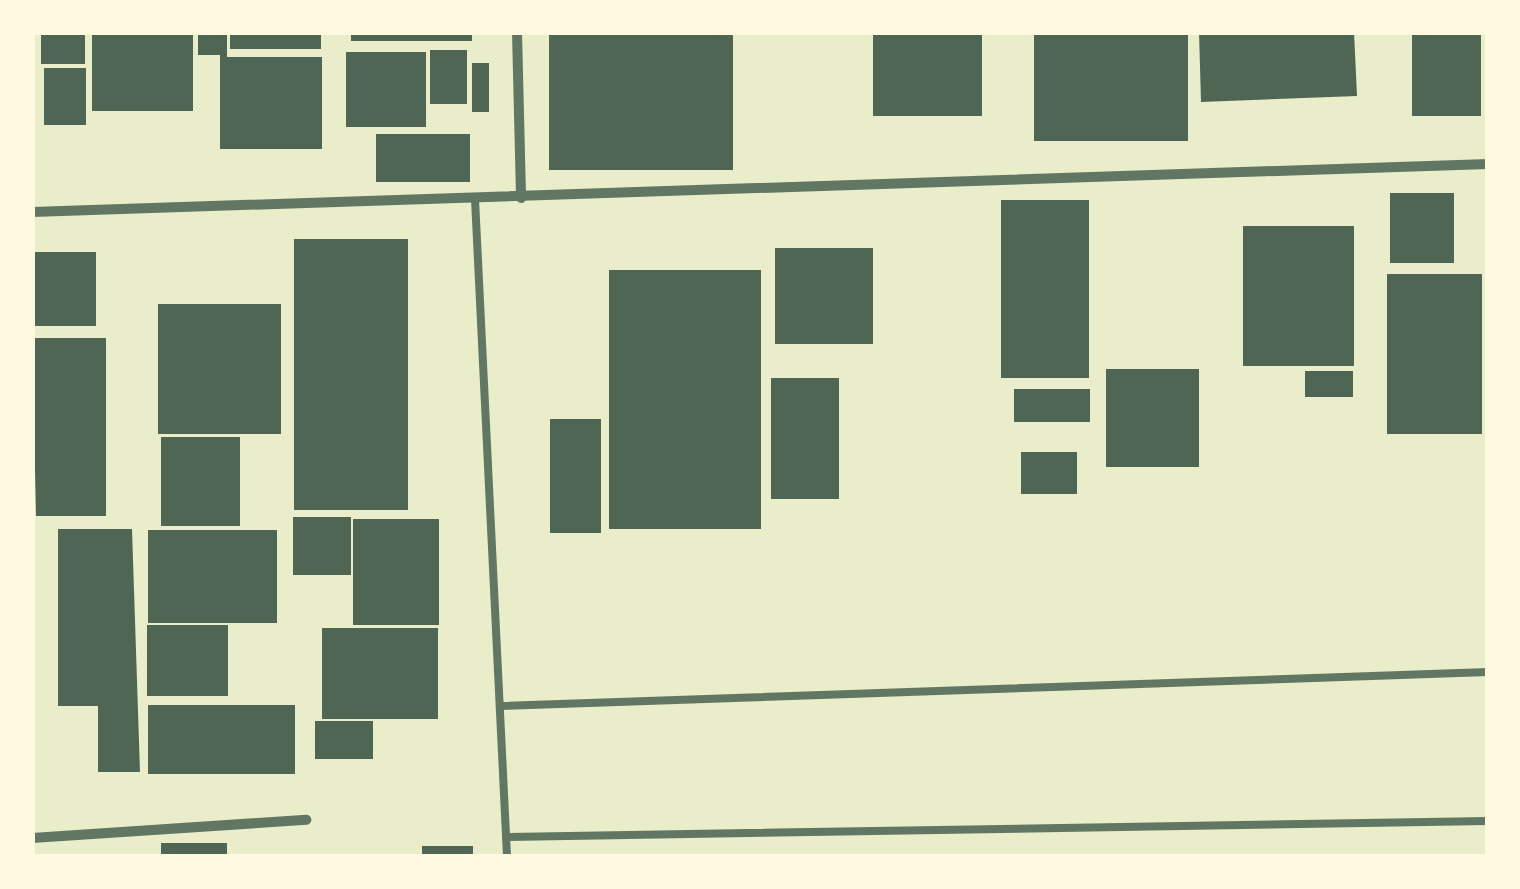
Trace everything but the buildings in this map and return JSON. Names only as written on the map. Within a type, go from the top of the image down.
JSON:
[{"type":"street","points":[[517,32],[521,198]]},
{"type":"street","points":[[32,212],[1488,164]]},
{"type":"street","points":[[32,838],[306,820]]},
{"type":"lane","points":[[475,199],[508,856]]},
{"type":"lane","points":[[500,706],[1488,672]]},
{"type":"lane","points":[[506,837],[1488,821]]}]
